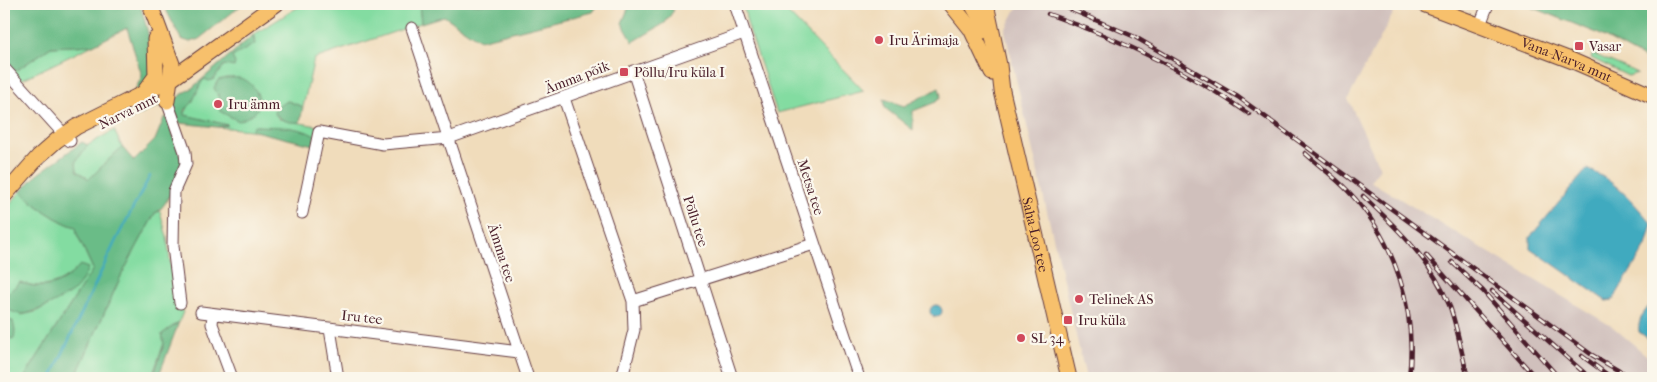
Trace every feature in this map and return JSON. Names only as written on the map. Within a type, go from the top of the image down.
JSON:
[{"type":"main road","name":"Narva mnt","points":[[4,196],[39,156],[136,98],[168,91],[219,45],[276,4]]},
{"type":"main road","points":[[951,4],[970,28],[992,73]]},
{"type":"main road","name":"Saha-Loo tee","points":[[972,4],[979,16],[992,73],[1002,92]]},
{"type":"main road","name":"Saha-Loo tee","points":[[986,4],[999,65],[1002,92],[1069,378]]},
{"type":"main road","points":[[1423,4],[1480,25]]},
{"type":"main road","points":[[151,7],[161,43],[168,91]]},
{"type":"main road","name":"Narva mnt","points":[[4,200],[67,138],[90,129],[191,78],[252,22]]},
{"type":"main road","name":"Vana-Narva mnt","points":[[1480,25],[1653,96]]},
{"type":"main road","points":[[161,43],[172,55],[188,59],[219,45]]},
{"type":"main road","points":[[136,98],[148,88],[156,76],[161,43]]},
{"type":"street","name":"Metsa tee","points":[[735,4],[859,378]]},
{"type":"street","points":[[1480,25],[1488,4]]},
{"type":"street","name":"Ämma tee","points":[[412,28],[528,378]]},
{"type":"street","name":"Ämma põik","points":[[302,213],[319,132],[383,144],[449,138],[744,33]]},
{"type":"street","points":[[4,68],[67,138]]},
{"type":"street","name":"Põllu tee","points":[[633,71],[732,378]]},
{"type":"street","points":[[168,91],[185,152],[186,164],[174,191],[172,246],[180,303]]},
{"type":"street","points":[[564,98],[633,301],[634,330],[622,378]]},
{"type":"street","points":[[633,301],[814,244]]},
{"type":"street","name":"Iru tee","points":[[232,378],[207,313],[519,352]]},
{"type":"street","points":[[330,328],[338,378]]},
{"type":"shaded area","points":[[1023,4],[1366,4],[1394,12],[1348,99],[1380,168],[1370,181],[1613,327],[1653,361],[1653,378],[1086,378],[1006,36],[1005,30],[1015,11]]},
{"type":"green space","points":[[4,4],[140,4],[152,55],[151,75],[143,86],[134,92],[142,76],[127,28],[93,45],[51,47],[14,72],[4,61]]},
{"type":"green space","points":[[163,4],[243,4],[199,39],[190,42],[181,39]]},
{"type":"green space","points":[[303,4],[419,4],[421,23],[314,59],[303,107],[287,101],[274,112],[279,119],[317,126],[315,136],[291,128],[254,126],[250,130],[217,127],[227,125],[184,115],[202,81],[214,79],[224,64],[255,39],[253,35]]},
{"type":"green space","points":[[419,4],[599,4],[593,12],[480,40],[444,16],[421,23]]},
{"type":"green space","points":[[630,4],[663,4],[674,10],[665,23],[633,42],[622,23]]},
{"type":"green space","points":[[743,4],[784,4],[784,9],[864,91],[777,113],[747,23]]},
{"type":"green space","points":[[1524,4],[1653,4],[1653,63],[1597,33]]},
{"type":"green space","points":[[253,35],[255,44],[232,57],[235,63],[234,67],[224,65],[214,79],[202,81],[192,103],[185,110],[185,115],[228,125],[217,127],[179,123],[173,106],[175,99],[192,88]]},
{"type":"green space","points":[[93,45],[21,80],[14,72],[51,47]]},
{"type":"green space","points":[[1593,54],[1638,73],[1628,76],[1591,58]]},
{"type":"green space","points":[[239,78],[247,81],[257,93],[259,99],[259,107],[256,111],[239,121],[221,112],[220,98],[214,88],[218,80]]},
{"type":"green space","points":[[939,88],[941,96],[936,102],[913,111],[913,130],[885,108],[884,99],[904,106]]},
{"type":"green space","points":[[161,101],[162,104],[159,106],[121,124],[122,120]]},
{"type":"green space","points":[[288,101],[303,107],[300,122],[285,121],[274,112],[278,106]]},
{"type":"green space","points":[[167,117],[184,165],[168,199],[155,213],[121,276],[75,378],[24,378],[93,269],[77,234],[76,227],[62,222],[32,202],[21,191],[38,174],[82,142],[88,145],[76,161],[77,171],[89,179],[122,147],[134,161],[155,140],[164,118]]},
{"type":"green space","points":[[254,126],[286,127],[308,132],[315,136],[313,145],[250,130]]},
{"type":"green space","points":[[114,130],[122,147],[89,179],[77,171],[76,161],[88,145]]},
{"type":"green space","points":[[21,191],[32,202],[62,222],[76,227],[77,234],[93,269],[24,378],[4,378],[4,337],[14,339],[6,320],[4,322],[4,211]],"holes":[[[80,265],[63,297],[35,312],[21,315],[20,282],[37,286],[53,284],[67,277]]]},
{"type":"green space","points":[[160,211],[167,237],[175,300],[183,312],[179,322],[162,334],[164,343],[154,371],[143,378],[75,378],[121,276],[155,213]]},
{"type":"green space","points":[[80,265],[88,268],[86,273],[77,288],[66,296],[41,309],[25,314],[18,314],[6,309],[5,296],[20,282],[37,286],[53,284],[67,277]]},
{"type":"green space","points":[[6,320],[13,321],[14,339],[4,337],[4,322]]},
{"type":"green space","points":[[179,322],[158,378],[143,378],[155,371],[164,344],[162,334]]},
{"type":"water","points":[[1587,169],[1615,185],[1652,224],[1646,246],[1613,300],[1606,301],[1530,248],[1530,237]]},
{"type":"water","points":[[1653,301],[1653,342],[1639,332],[1639,323]]},
{"type":"water","points":[[936,305],[942,311],[936,317],[930,311]]},
{"type":"waterway","points":[[51,378],[116,240],[150,176]]},
{"type":"railway","points":[[1058,4],[1135,37],[1238,97],[1592,355],[1631,378]]},
{"type":"railway","points":[[1048,14],[1101,34],[1152,57],[1226,98],[1249,114]]},
{"type":"railway","points":[[1305,153],[1348,191],[1365,211],[1391,254],[1400,278],[1410,327],[1409,378]]},
{"type":"railway","points":[[1363,196],[1413,247],[1424,260],[1443,290],[1458,334],[1468,378]]},
{"type":"railway","points":[[1426,255],[1536,378]]},
{"type":"railway","points":[[1452,262],[1483,291],[1559,378]]},
{"type":"railway","points":[[1492,291],[1590,378]]},
{"type":"railway","points":[[1582,356],[1612,378]]},
{"type":"place","name":"Iru Ärimaja","points":[[879,40]]},
{"type":"place","name":"Vasar","points":[[1579,46]]},
{"type":"place","name":"Põllu/Iru küla I","points":[[624,72]]},
{"type":"place","name":"Iru ämm","points":[[218,104]]},
{"type":"place","name":"Telinek AS","points":[[1079,299]]},
{"type":"place","name":"Iru küla","points":[[1068,320]]},
{"type":"place","name":"SL 34","points":[[1021,338]]}]
